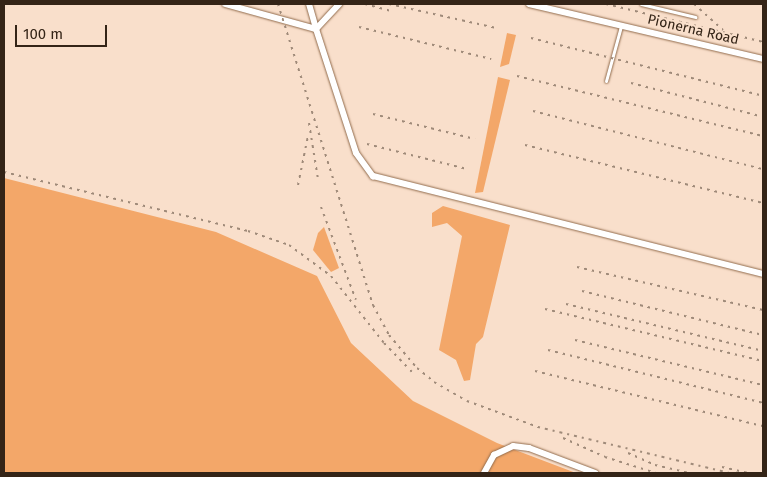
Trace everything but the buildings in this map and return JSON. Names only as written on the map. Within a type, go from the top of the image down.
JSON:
[{"type":"street","points":[[225,4],[316,29]]},
{"type":"street","points":[[309,4],[356,153],[372,176],[763,274]]},
{"type":"street","points":[[316,29],[339,4]]},
{"type":"street","name":"Pionerna Road","points":[[530,4],[763,59]]},
{"type":"street","points":[[484,473],[494,455],[513,446],[529,448],[595,473]]},
{"type":"lane","points":[[641,4],[695,17]]},
{"type":"lane","points":[[606,81],[621,25]]},
{"type":"shaded area","points":[[507,33],[516,35],[509,64],[500,67]]},
{"type":"shaded area","points":[[498,77],[510,80],[483,192],[475,193]]},
{"type":"shaded area","points":[[4,178],[216,232],[317,276],[351,343],[413,401],[497,443],[576,473],[4,473]]},
{"type":"shaded area","points":[[443,206],[510,225],[483,337],[476,344],[470,380],[464,381],[456,360],[439,350],[462,236],[447,223],[432,227],[432,213]]},
{"type":"shaded area","points":[[324,227],[339,268],[331,272],[313,250],[318,233]]},
{"type":"railway","points":[[278,4],[373,305],[389,335],[417,368],[434,382],[467,401],[538,427],[729,473]]},
{"type":"railway","points":[[365,4],[392,11]]},
{"type":"railway","points":[[389,4],[496,28]]},
{"type":"railway","points":[[606,4],[763,42]]},
{"type":"railway","points":[[694,4],[723,30]]},
{"type":"railway","points":[[359,27],[491,59]]},
{"type":"railway","points":[[531,38],[763,96]]},
{"type":"railway","points":[[517,76],[763,136]]},
{"type":"railway","points":[[631,83],[763,117]]},
{"type":"railway","points":[[533,111],[763,169]]},
{"type":"railway","points":[[373,114],[475,139]]},
{"type":"railway","points":[[309,123],[318,179]]},
{"type":"railway","points":[[298,185],[308,136]]},
{"type":"railway","points":[[367,144],[467,169]]},
{"type":"railway","points":[[525,145],[763,203]]},
{"type":"railway","points":[[4,172],[248,231],[289,245],[331,276],[384,343],[412,372]]},
{"type":"railway","points":[[321,207],[356,300]]},
{"type":"railway","points":[[577,267],[763,310]]},
{"type":"railway","points":[[582,291],[763,335]]},
{"type":"railway","points":[[566,304],[763,351]]},
{"type":"railway","points":[[545,309],[763,361]]},
{"type":"railway","points":[[575,340],[763,385]]},
{"type":"railway","points":[[548,350],[763,403]]},
{"type":"railway","points":[[535,371],[763,426]]},
{"type":"railway","points":[[563,438],[605,457],[656,473]]},
{"type":"railway","points":[[628,453],[655,465],[689,473]]},
{"type":"railway","points":[[722,467],[748,473]]}]
